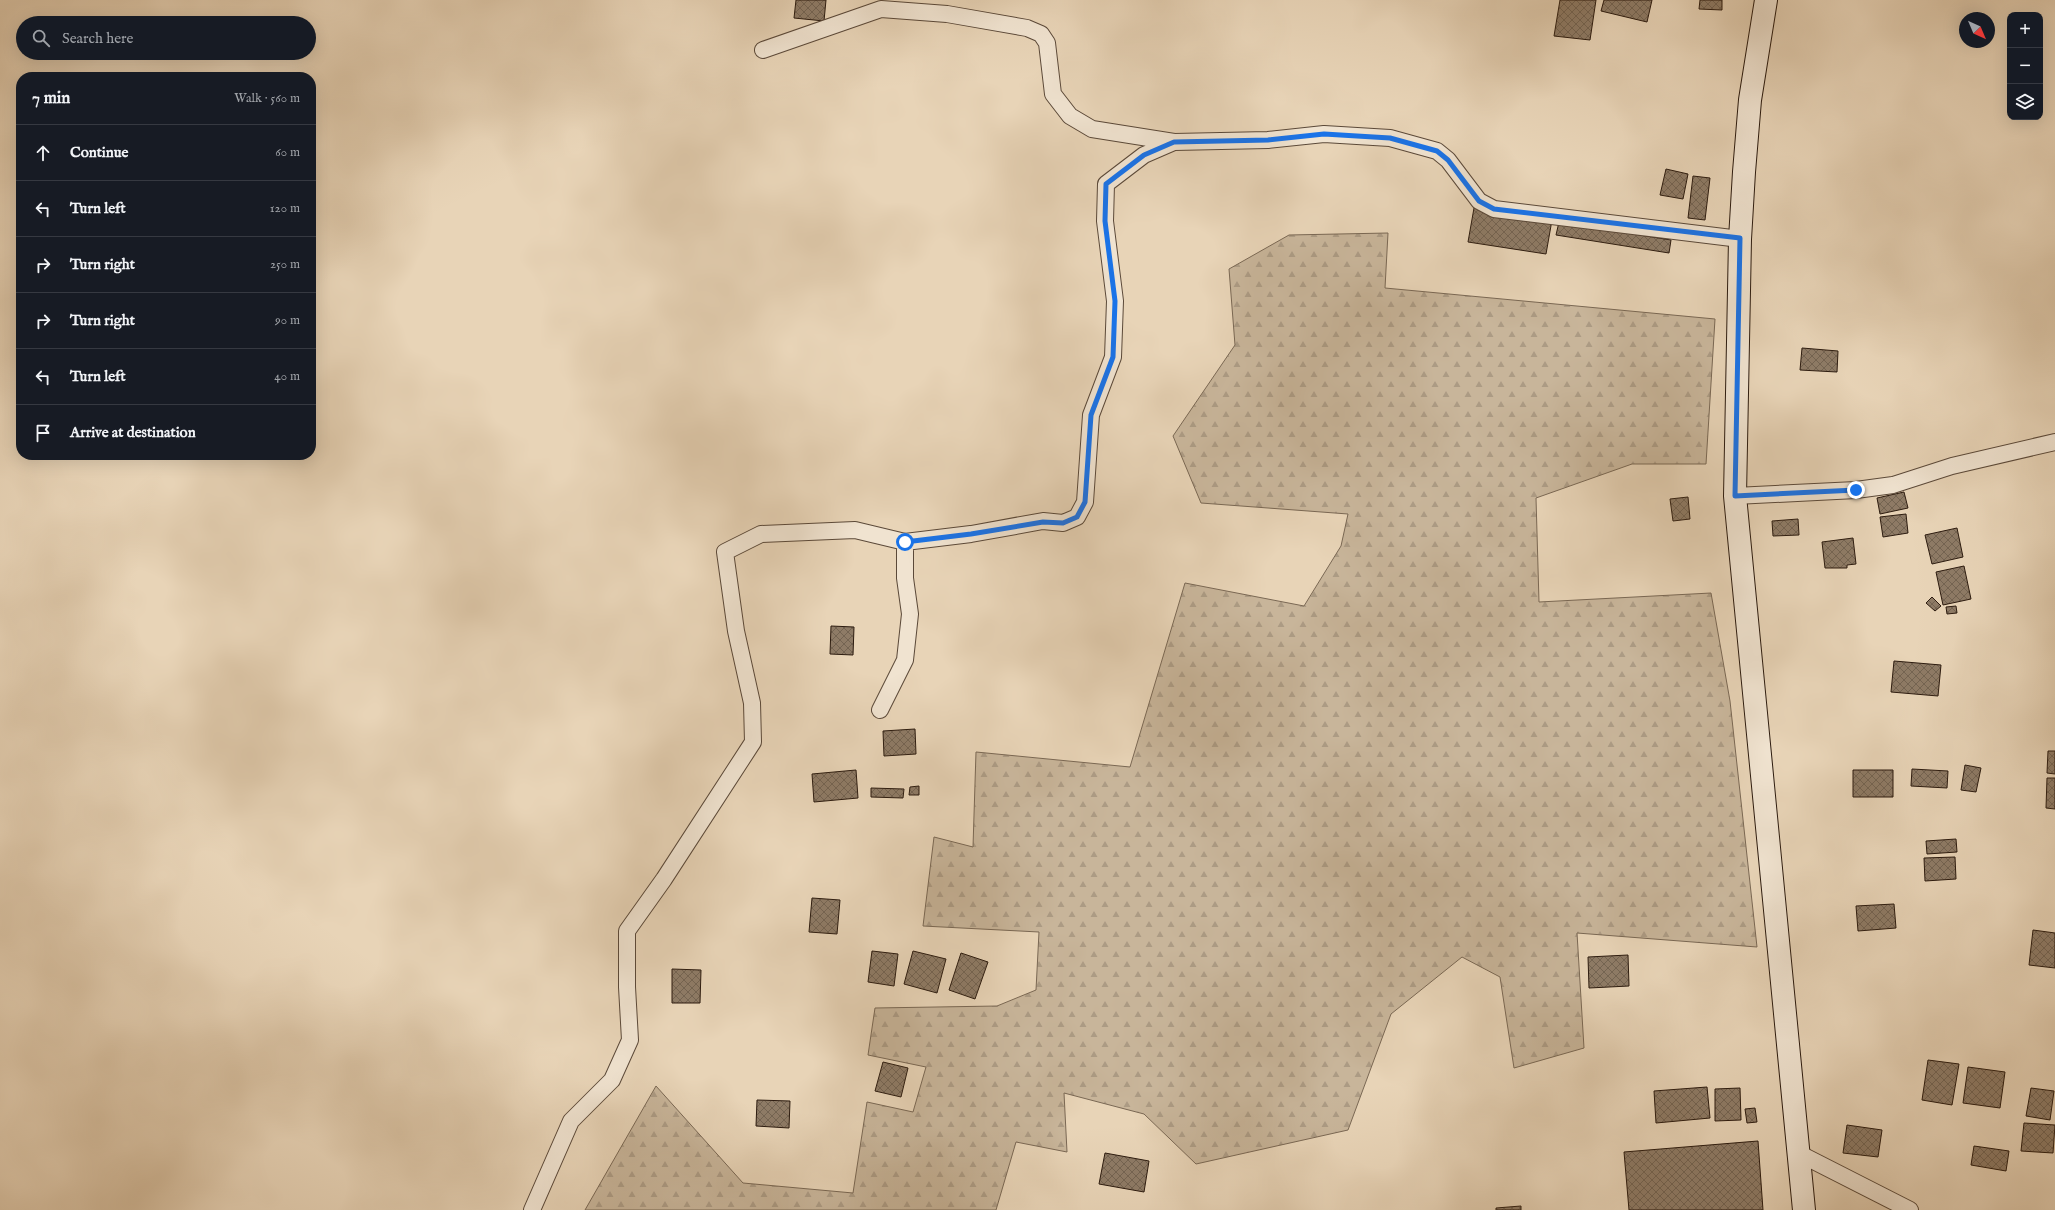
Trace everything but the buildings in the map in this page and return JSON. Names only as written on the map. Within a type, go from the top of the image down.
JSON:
[{"type":"main road","points":[[1766,0],[1750,100],[1740,238],[1735,496],[1804,1210]]},
{"type":"street","points":[[763,50],[881,9],[947,14],[1027,28],[1041,34],[1047,43],[1053,94],[1070,116],[1092,129],[1174,142],[1268,140],[1324,134],[1390,138],[1437,151],[1448,160],[1479,201],[1494,209],[1740,238]]},
{"type":"street","points":[[532,1210],[571,1121],[612,1080],[630,1040],[627,987],[627,931],[664,879],[753,742],[752,703],[736,631],[725,552],[761,534],[855,530],[905,542],[971,534],[1043,522],[1063,523],[1077,517],[1085,502],[1091,415],[1113,357],[1115,301],[1105,221],[1106,184],[1144,155],[1174,142]]},
{"type":"street","points":[[1735,496],[1856,490],[1893,485],[1952,466],[2055,442]]},
{"type":"street","points":[[880,710],[905,660],[910,614],[905,578],[905,542]]},
{"type":"street","points":[[1798,1153],[1910,1210]]},
{"type":"green space","points":[[1388,233],[1385,288],[1715,319],[1706,464],[1632,464],[1536,498],[1539,602],[1711,593],[1730,701],[1757,947],[1577,933],[1584,1048],[1514,1068],[1500,977],[1462,957],[1391,1014],[1348,1130],[1196,1164],[1144,1114],[1064,1093],[1067,1152],[1016,1142],[996,1210],[585,1210],[656,1086],[743,1183],[853,1193],[867,1102],[913,1112],[926,1067],[868,1055],[875,1008],[997,1006],[1036,990],[1039,932],[923,926],[934,837],[973,847],[976,752],[1130,767],[1185,583],[1304,606],[1341,546],[1348,514],[1201,503],[1173,436],[1235,345],[1229,269],[1289,235]]},
{"type":"route","points":[[905,542],[971,534],[1043,522],[1063,523],[1077,517],[1085,502],[1091,415],[1113,357],[1115,301],[1105,221],[1106,184],[1144,155],[1174,142],[1268,140],[1324,134],[1390,138],[1437,151],[1448,160],[1479,201],[1494,209],[1740,238],[1735,496],[1856,490]]}]
